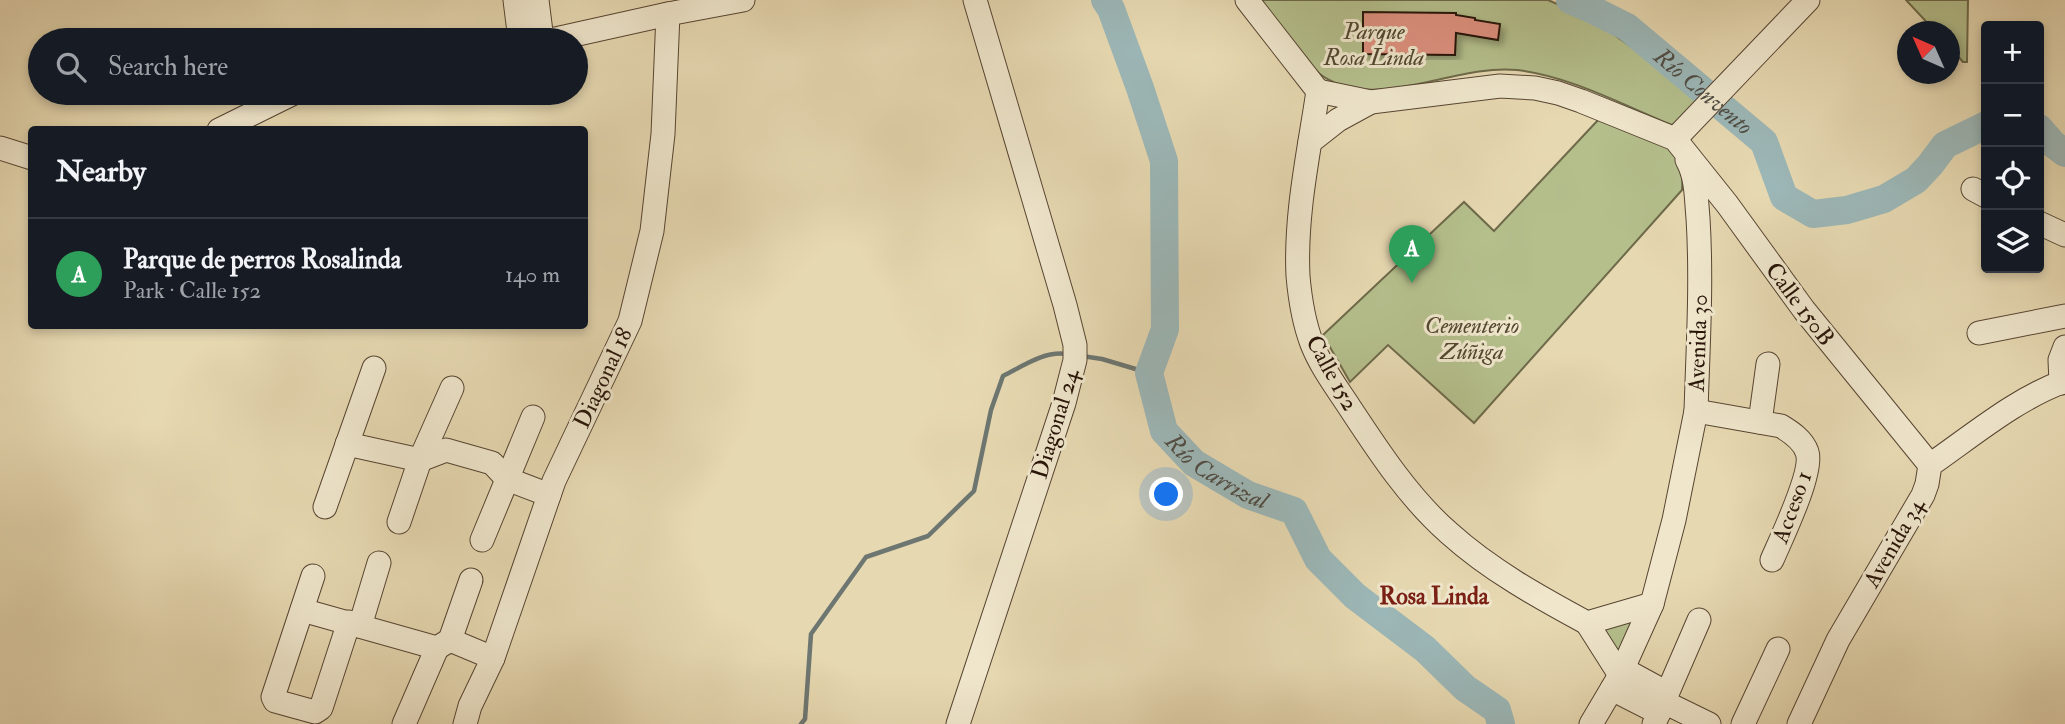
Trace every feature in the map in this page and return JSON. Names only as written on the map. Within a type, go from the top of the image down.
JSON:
[{"type":"street","points":[[514,0],[518,28]]},
{"type":"street","points":[[537,0],[540,28]]},
{"type":"street","points":[[587,28],[641,10],[667,14],[743,0]]},
{"type":"street","name":"Diagonal 24","points":[[958,724],[1064,403],[1075,360],[1075,345],[1065,305],[975,0]]},
{"type":"street","points":[[1247,0],[1318,91],[1371,102],[1517,86],[1558,93],[1675,139],[1808,0]]},
{"type":"street","name":"Diagonal 18","points":[[465,724],[470,706],[493,658],[549,495],[630,321],[652,231],[663,134],[667,14]]},
{"type":"street","name":"Calle 152","points":[[1318,91],[1303,186],[1298,275],[1309,335],[1326,371],[1391,468],[1436,522],[1509,579],[1587,623],[1618,678]]},
{"type":"street","points":[[1310,142],[1338,120],[1371,102]]},
{"type":"street","points":[[227,126],[270,105]]},
{"type":"street","name":"Avenida 30","points":[[1591,724],[1618,678],[1652,604],[1674,520],[1696,411],[1700,285],[1696,194],[1691,169],[1675,139]]},
{"type":"street","name":"Calle 150B","points":[[1675,139],[1727,204],[1804,310],[1930,465]]},
{"type":"street","points":[[0,148],[28,157]]},
{"type":"street","points":[[2044,225],[2065,235]]},
{"type":"street","points":[[1979,333],[2065,316]]},
{"type":"street","points":[[1930,465],[2001,415],[2043,390],[2063,382],[2060,360],[2065,347]]},
{"type":"street","points":[[1760,422],[1768,364]]},
{"type":"street","points":[[325,506],[374,368]]},
{"type":"street","points":[[399,522],[421,460],[452,388]]},
{"type":"street","name":"Acceso 1","points":[[1696,411],[1781,426],[1793,433],[1808,454],[1808,471],[1772,560]]},
{"type":"street","points":[[482,540],[533,417]]},
{"type":"street","points":[[348,444],[421,460],[446,450],[492,463],[507,479],[549,495]]},
{"type":"street","name":"Avenida 34","points":[[1799,724],[1838,640],[1923,495],[1930,465]]},
{"type":"street","points":[[313,576],[273,697],[275,701],[314,712],[321,708],[379,563]]},
{"type":"street","points":[[404,724],[444,644],[471,580]]},
{"type":"street","points":[[1587,623],[1652,604]]},
{"type":"street","points":[[302,610],[493,658]]},
{"type":"street","points":[[1661,708],[1699,620]]},
{"type":"street","points":[[1743,724],[1778,649]]},
{"type":"street","points":[[1618,678],[1661,708],[1709,724]]},
{"type":"green space","name":"Parque Rosa Linda","points":[[1259,0],[1548,0],[1594,20],[1700,97],[1676,124],[1672,125],[1557,78],[1517,70],[1492,70],[1386,89],[1361,89],[1338,84],[1316,71]]},
{"type":"green space","points":[[1906,0],[1968,0],[1967,62],[1960,59],[1960,21],[1926,21]]},
{"type":"green space","name":"Cementerio Zúñiga","points":[[1599,119],[1651,138],[1669,148],[1677,157],[1680,166],[1682,190],[1474,423],[1388,345],[1350,382],[1323,335],[1464,202],[1494,231]]},
{"type":"green space","points":[[1643,613],[1619,664],[1596,626]]},
{"type":"building","points":[[1363,12],[1456,13],[1475,20],[1500,24],[1498,40],[1456,33],[1455,55],[1363,54]]},
{"type":"waterway","name":"Río Carrizal","points":[[1105,0],[1111,9],[1140,88],[1164,161],[1165,329],[1149,373],[1164,431],[1194,463],[1248,495],[1294,511],[1318,559],[1355,596],[1425,649],[1465,688],[1497,710],[1501,724]]},
{"type":"waterway","name":"Río Convento","points":[[1570,0],[1627,27],[1764,142],[1784,197],[1813,214],[1847,210],[1884,199],[1916,180],[1945,145],[1981,127]]},
{"type":"waterway","name":"Río Convento","points":[[2044,134],[2065,153]]},
{"type":"waterway","points":[[801,724],[805,719],[811,634],[866,557],[928,536],[974,491],[991,410],[1003,376],[1042,357],[1066,354]]},
{"type":"waterway","points":[[1082,356],[1149,373]]},
{"type":"place","name":"Parque de perros Rosalinda","points":[[1412,283]]},
{"type":"district","name":"Rosa Linda","points":[[1434,596]]}]
